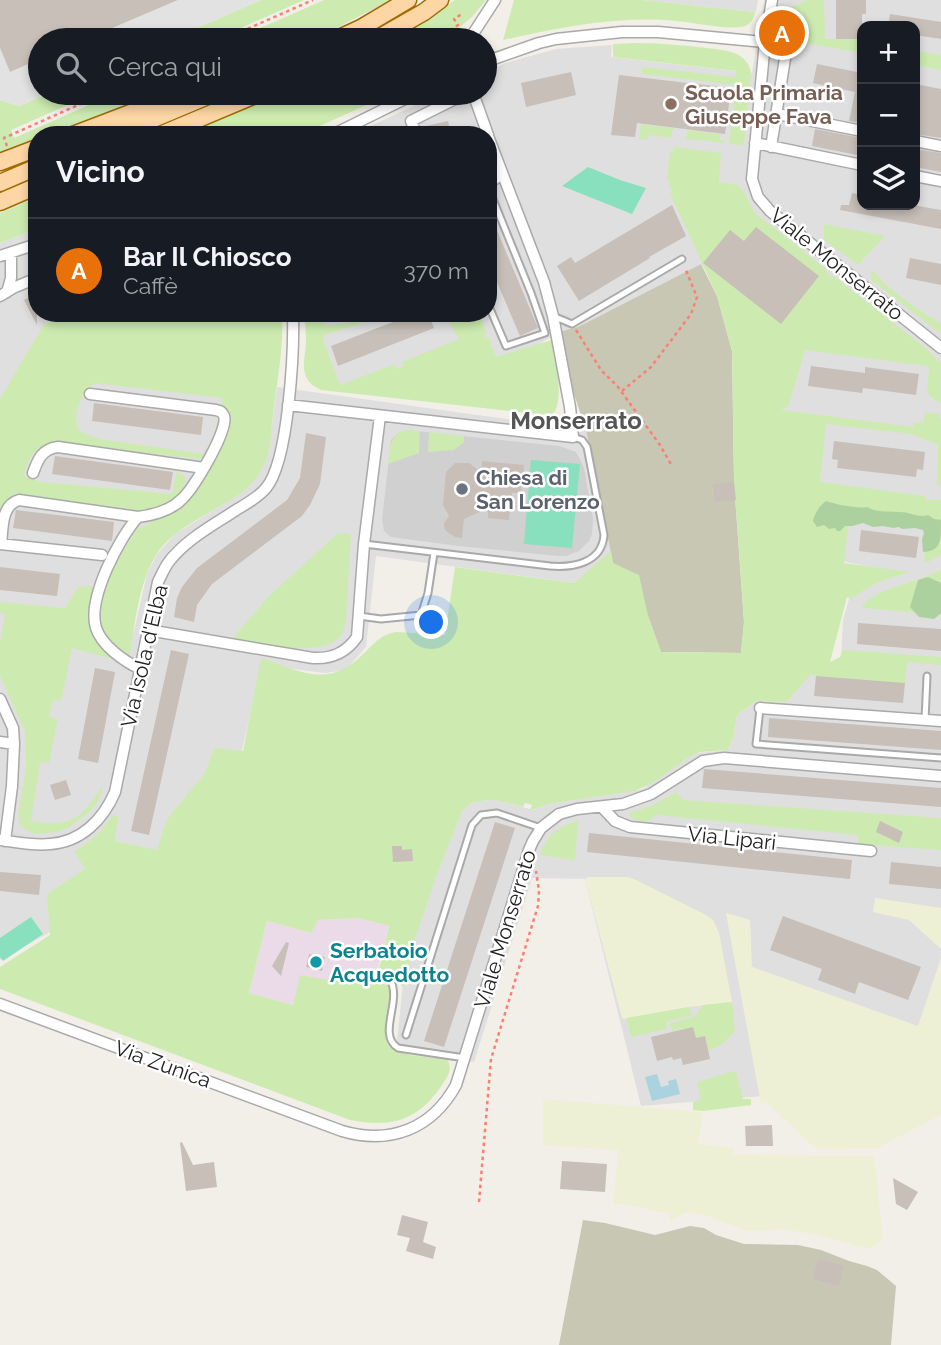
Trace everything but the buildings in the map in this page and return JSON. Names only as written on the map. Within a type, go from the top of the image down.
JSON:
[{"type":"main road","points":[[361,28],[408,0]]},
{"type":"main road","points":[[396,28],[440,0]]},
{"type":"main road","points":[[97,126],[152,105]]},
{"type":"main road","points":[[136,126],[186,105]]},
{"type":"main road","points":[[181,126],[231,105]]},
{"type":"main road","points":[[2,158],[28,151]]},
{"type":"main road","points":[[0,183],[28,171]]},
{"type":"main road","points":[[0,202],[28,190]]},
{"type":"street","points":[[477,28],[495,0]]},
{"type":"street","name":"Viale Monserrato","points":[[772,0],[765,42],[752,179],[758,197],[770,211],[941,348]]},
{"type":"street","points":[[497,57],[556,39],[622,32],[658,32],[765,42],[786,52],[771,146]]},
{"type":"street","points":[[350,126],[393,105]]},
{"type":"street","points":[[413,126],[411,121],[443,105]]},
{"type":"street","points":[[477,105],[485,126]]},
{"type":"street","points":[[777,114],[857,130]]},
{"type":"street","points":[[920,142],[941,146]]},
{"type":"street","points":[[755,143],[857,164]]},
{"type":"street","points":[[288,405],[573,437],[553,316],[544,282],[497,160]]},
{"type":"street","points":[[497,178],[502,174]]},
{"type":"street","points":[[920,177],[941,181]]},
{"type":"street","points":[[0,256],[28,247]]},
{"type":"street","points":[[4,294],[12,265],[11,253]]},
{"type":"street","points":[[4,294],[28,282]]},
{"type":"street","name":"Via Isola d'Elba","points":[[0,699],[13,728],[14,744],[12,786],[2,840],[47,845],[78,836],[88,830],[104,813],[115,792],[158,582],[167,564],[198,535],[266,489],[276,472],[288,405],[294,322]]},
{"type":"street","points":[[90,394],[215,410],[221,412],[224,418],[216,446],[204,468],[184,497],[163,511],[138,517],[19,500],[12,502],[6,509],[0,544],[102,555]]},
{"type":"street","points":[[148,630],[321,659],[336,656],[353,643],[357,637],[364,544],[380,416]]},
{"type":"street","points":[[33,473],[42,454],[58,447],[204,468]]},
{"type":"street","points":[[138,517],[106,568],[97,598],[95,621],[96,630],[102,640],[139,669]]},
{"type":"street","points":[[760,708],[941,721]]},
{"type":"street","points":[[0,742],[14,744]]},
{"type":"street","name":"Viale Monserrato","points":[[325,1125],[366,1136],[391,1135],[415,1127],[435,1113],[451,1095],[461,1074],[529,850],[541,828],[559,814],[577,809],[623,804],[651,794],[704,761],[724,758],[941,776]]},
{"type":"street","points":[[0,784],[12,786]]},
{"type":"street","name":"Via Lipari","points":[[602,807],[615,821],[630,827],[871,851]]},
{"type":"street","name":"Via Zunica","points":[[0,1004],[325,1125]]},
{"type":"lane","points":[[496,322],[506,346],[545,333],[497,208]]},
{"type":"lane","points":[[553,316],[572,324],[681,260]]},
{"type":"lane","points":[[364,544],[560,567],[580,564],[594,557],[601,548],[604,535],[587,447],[582,440],[573,437]]},
{"type":"lane","points":[[359,616],[381,619],[421,615],[428,593],[434,553]]},
{"type":"lane","points":[[925,720],[927,676]]},
{"type":"lane","points":[[760,708],[756,744],[941,758]]},
{"type":"lane","points":[[406,1035],[472,825],[481,815],[496,813],[541,828]]},
{"type":"lane","points":[[382,976],[389,978],[394,986],[389,1035],[392,1044],[398,1048],[465,1058]]},
{"type":"path","points":[[249,28],[313,0]]},
{"type":"path","points":[[454,28],[458,25],[454,19],[462,14]]},
{"type":"path","points":[[31,126],[78,105]]},
{"type":"path","points":[[2,158],[4,138],[28,127]]},
{"type":"path","points":[[622,391],[650,368],[691,314],[697,298],[681,260]]},
{"type":"path","points":[[572,324],[601,370],[622,391],[660,444],[671,466]]},
{"type":"path","points":[[479,1202],[491,1059],[538,906],[536,871]]},
{"type":"shaded area","points":[[178,0],[261,0],[197,28],[112,28]]},
{"type":"shaded area","points":[[643,0],[758,0],[755,12]]},
{"type":"shaded area","points":[[764,0],[941,0],[941,958],[918,1029],[764,1096],[641,1106],[585,879],[532,878],[474,1062],[396,1052],[404,973],[420,914],[462,811],[472,803],[489,800],[533,810],[548,804],[642,789],[688,754],[728,750],[737,715],[757,701],[787,702],[811,673],[841,657],[843,620],[851,592],[876,568],[836,560],[723,294],[701,264],[578,327],[561,331],[493,371],[339,391],[310,322],[497,322],[497,126],[370,126],[416,105],[497,105],[497,67],[556,49],[612,45],[611,57],[752,73]]},
{"type":"shaded area","points":[[0,48],[10,72],[28,64],[28,102],[19,106],[0,100]]},
{"type":"shaded area","points":[[28,232],[28,322],[97,322],[230,396],[231,426],[193,509],[135,539],[133,635],[147,574],[157,554],[175,534],[238,495],[263,467],[269,448],[277,387],[586,430],[613,563],[597,586],[376,556],[366,647],[346,670],[325,673],[262,665],[232,792],[159,852],[112,840],[94,866],[70,921],[0,960],[0,243]]},
{"type":"shaded area","points":[[701,264],[717,296],[732,351],[734,482],[744,622],[741,653],[661,652],[648,616],[613,563],[586,430],[558,332],[578,327]]},
{"type":"shaded area","points":[[406,430],[559,446],[576,452],[584,468],[593,519],[589,541],[579,551],[559,556],[391,537],[384,531],[382,520],[391,440]]},
{"type":"shaded area","points":[[628,877],[713,920],[719,933],[732,1002],[622,1018],[585,879]]},
{"type":"shaded area","points":[[875,898],[941,908],[941,949],[909,920],[873,912]]},
{"type":"shaded area","points":[[726,913],[750,920],[752,967],[918,1026],[941,958],[941,1115],[877,1148],[819,1149],[767,1103],[761,1104]]},
{"type":"shaded area","points":[[357,918],[389,926],[375,980],[329,980],[301,976],[293,1005],[249,993],[267,921],[311,933],[317,920]]},
{"type":"shaded area","points":[[543,1099],[703,1112],[698,1144],[734,1148],[733,1155],[874,1156],[883,1237],[874,1247],[863,1248],[819,1235],[787,1230],[748,1231],[699,1213],[687,1212],[670,1221],[669,1213],[613,1204],[618,1150],[543,1145]]},
{"type":"shaded area","points":[[583,1220],[655,1235],[690,1226],[704,1228],[744,1244],[798,1245],[821,1250],[877,1270],[896,1286],[891,1345],[559,1345]]},
{"type":"green space","points":[[261,0],[304,0],[241,28],[197,28]]},
{"type":"green space","points":[[324,0],[391,0],[336,28],[260,28]]},
{"type":"green space","points":[[455,0],[486,0],[459,28],[413,28]]},
{"type":"green space","points":[[514,0],[643,0],[755,12],[750,23],[741,27],[676,21],[611,21],[503,40]]},
{"type":"green space","points":[[807,0],[824,0],[825,39],[857,39],[857,52],[787,40],[788,26],[779,25],[781,12]]},
{"type":"green space","points":[[613,44],[717,49],[743,58],[751,73],[744,145],[729,144],[732,120],[739,121],[740,117],[733,115],[736,85],[642,74],[642,67],[735,77],[736,71],[613,57]]},
{"type":"green space","points":[[920,52],[941,55],[941,70],[920,66]]},
{"type":"green space","points":[[0,100],[19,106],[28,102],[28,105],[68,105],[11,130],[14,138],[28,132],[28,145],[0,155]]},
{"type":"green space","points":[[89,105],[129,105],[77,126],[41,126]]},
{"type":"green space","points":[[253,105],[366,105],[320,126],[204,126]]},
{"type":"green space","points":[[641,124],[673,128],[671,138],[648,135],[647,140],[639,139]]},
{"type":"green space","points":[[687,130],[720,134],[720,140],[725,143],[686,139]]},
{"type":"green space","points":[[674,147],[721,153],[719,182],[738,185],[755,213],[826,269],[829,276],[835,277],[929,351],[941,364],[941,403],[929,393],[927,366],[805,350],[789,405],[781,410],[913,427],[914,422],[923,423],[925,412],[939,414],[941,486],[937,485],[938,445],[912,434],[826,424],[820,482],[925,496],[926,500],[941,500],[941,555],[928,562],[924,561],[927,528],[849,519],[844,563],[910,572],[879,582],[852,599],[847,597],[830,662],[840,657],[843,650],[941,657],[941,665],[907,662],[905,683],[811,674],[787,702],[757,701],[737,715],[728,750],[692,755],[651,784],[634,791],[548,804],[532,810],[532,805],[525,803],[523,807],[495,800],[472,803],[462,811],[436,877],[414,942],[404,988],[393,977],[383,972],[378,973],[389,926],[357,918],[318,920],[311,933],[267,921],[249,993],[293,1005],[300,975],[329,980],[383,980],[389,985],[391,992],[387,1044],[406,1054],[447,1059],[450,1069],[448,1075],[433,1097],[423,1107],[402,1119],[378,1123],[350,1120],[0,989],[0,967],[50,935],[47,894],[85,869],[74,851],[96,836],[113,815],[118,816],[115,841],[157,850],[168,818],[205,773],[214,748],[243,751],[261,658],[301,672],[325,674],[337,672],[349,665],[378,640],[391,633],[445,635],[455,567],[574,583],[611,551],[613,563],[639,575],[648,616],[661,652],[741,653],[744,622],[734,482],[732,351],[717,296],[670,193],[672,192],[667,177],[670,152],[673,152]]},
{"type":"green space","points":[[588,167],[646,188],[632,214],[562,186]]},
{"type":"green space","points":[[28,201],[28,232],[0,243],[0,213]]},
{"type":"green space","points":[[824,224],[885,236],[858,265],[824,240]]},
{"type":"green space","points":[[873,270],[895,292],[941,324],[941,334],[871,280]]},
{"type":"green space","points":[[51,322],[282,322],[280,364],[266,461],[245,489],[173,536],[156,555],[141,592],[129,659],[106,638],[101,628],[101,601],[112,569],[137,529],[179,508],[191,498],[231,423],[226,408],[221,406],[223,398],[94,383],[77,410],[79,431],[98,439],[205,454],[212,444],[218,419],[220,420],[215,441],[206,457],[199,459],[52,442],[40,447],[33,454],[24,475],[41,482],[171,494],[176,472],[186,480],[170,502],[144,511],[13,494],[0,510],[0,399],[43,326]]},
{"type":"green space","points":[[305,322],[323,322],[325,326],[365,322],[324,335],[323,340],[340,385],[395,364],[397,369],[403,367],[402,362],[459,339],[449,322],[482,322],[487,333],[484,334],[488,337],[496,357],[552,340],[558,378],[557,407],[553,414],[547,415],[321,390],[313,386],[305,375]]},
{"type":"green space","points":[[406,430],[420,431],[419,453],[388,464],[393,439]]},
{"type":"green space","points":[[429,432],[464,436],[464,442],[454,450],[428,452]]},
{"type":"green space","points":[[531,460],[580,464],[572,548],[524,544]]},
{"type":"green space","points":[[826,501],[879,511],[928,515],[941,520],[939,544],[933,550],[923,552],[923,530],[915,528],[873,527],[863,523],[845,526],[840,531],[824,525],[817,527],[814,518]]},
{"type":"green space","points":[[338,533],[351,534],[346,620],[340,636],[331,643],[305,648],[232,639],[269,596]]},
{"type":"green space","points":[[941,569],[941,615],[862,606],[888,589]]},
{"type":"green space","points":[[928,577],[941,583],[941,613],[934,619],[919,617],[910,607],[918,580]]},
{"type":"green space","points":[[78,587],[94,587],[90,620],[94,636],[117,660],[72,648],[61,701],[53,700],[49,717],[58,719],[49,763],[40,762],[31,821],[55,823],[73,819],[87,807],[101,788],[103,790],[88,813],[69,827],[57,832],[38,834],[29,832],[20,825],[18,815],[26,767],[25,732],[0,676],[0,642],[5,614],[0,613],[0,602],[65,608]]},
{"type":"green space","points":[[676,792],[683,800],[941,818],[941,850],[858,844],[858,835],[656,815],[647,822],[629,816],[629,813],[651,806]]},
{"type":"green space","points":[[578,821],[575,860],[540,855],[554,832],[564,825]]},
{"type":"green space","points":[[31,917],[43,934],[3,961],[0,957],[0,938]]},
{"type":"green space","points":[[732,1002],[735,1031],[720,1046],[708,1050],[705,1036],[696,1038],[681,1028],[672,1032],[670,1023],[694,1017],[703,1005]]},
{"type":"green space","points":[[689,1007],[692,1015],[666,1022],[667,1029],[631,1037],[626,1018]]},
{"type":"green space","points":[[734,1071],[743,1099],[751,1099],[751,1105],[693,1110],[693,1102],[701,1100],[697,1082]]},
{"type":"water","points":[[657,1074],[661,1087],[676,1079],[680,1094],[652,1101],[645,1077]]},
{"type":"place","name":"Bar Il Chiosco","points":[[782,33]]},
{"type":"place","name":"Scuola Primaria Giuseppe Fava","points":[[671,104]]},
{"type":"place","name":"Chiesa di San Lorenzo","points":[[462,489]]},
{"type":"place","name":"Serbatoio Acquedotto","points":[[316,962]]},
{"type":"district","name":"Monserrato","points":[[576,420]]}]
